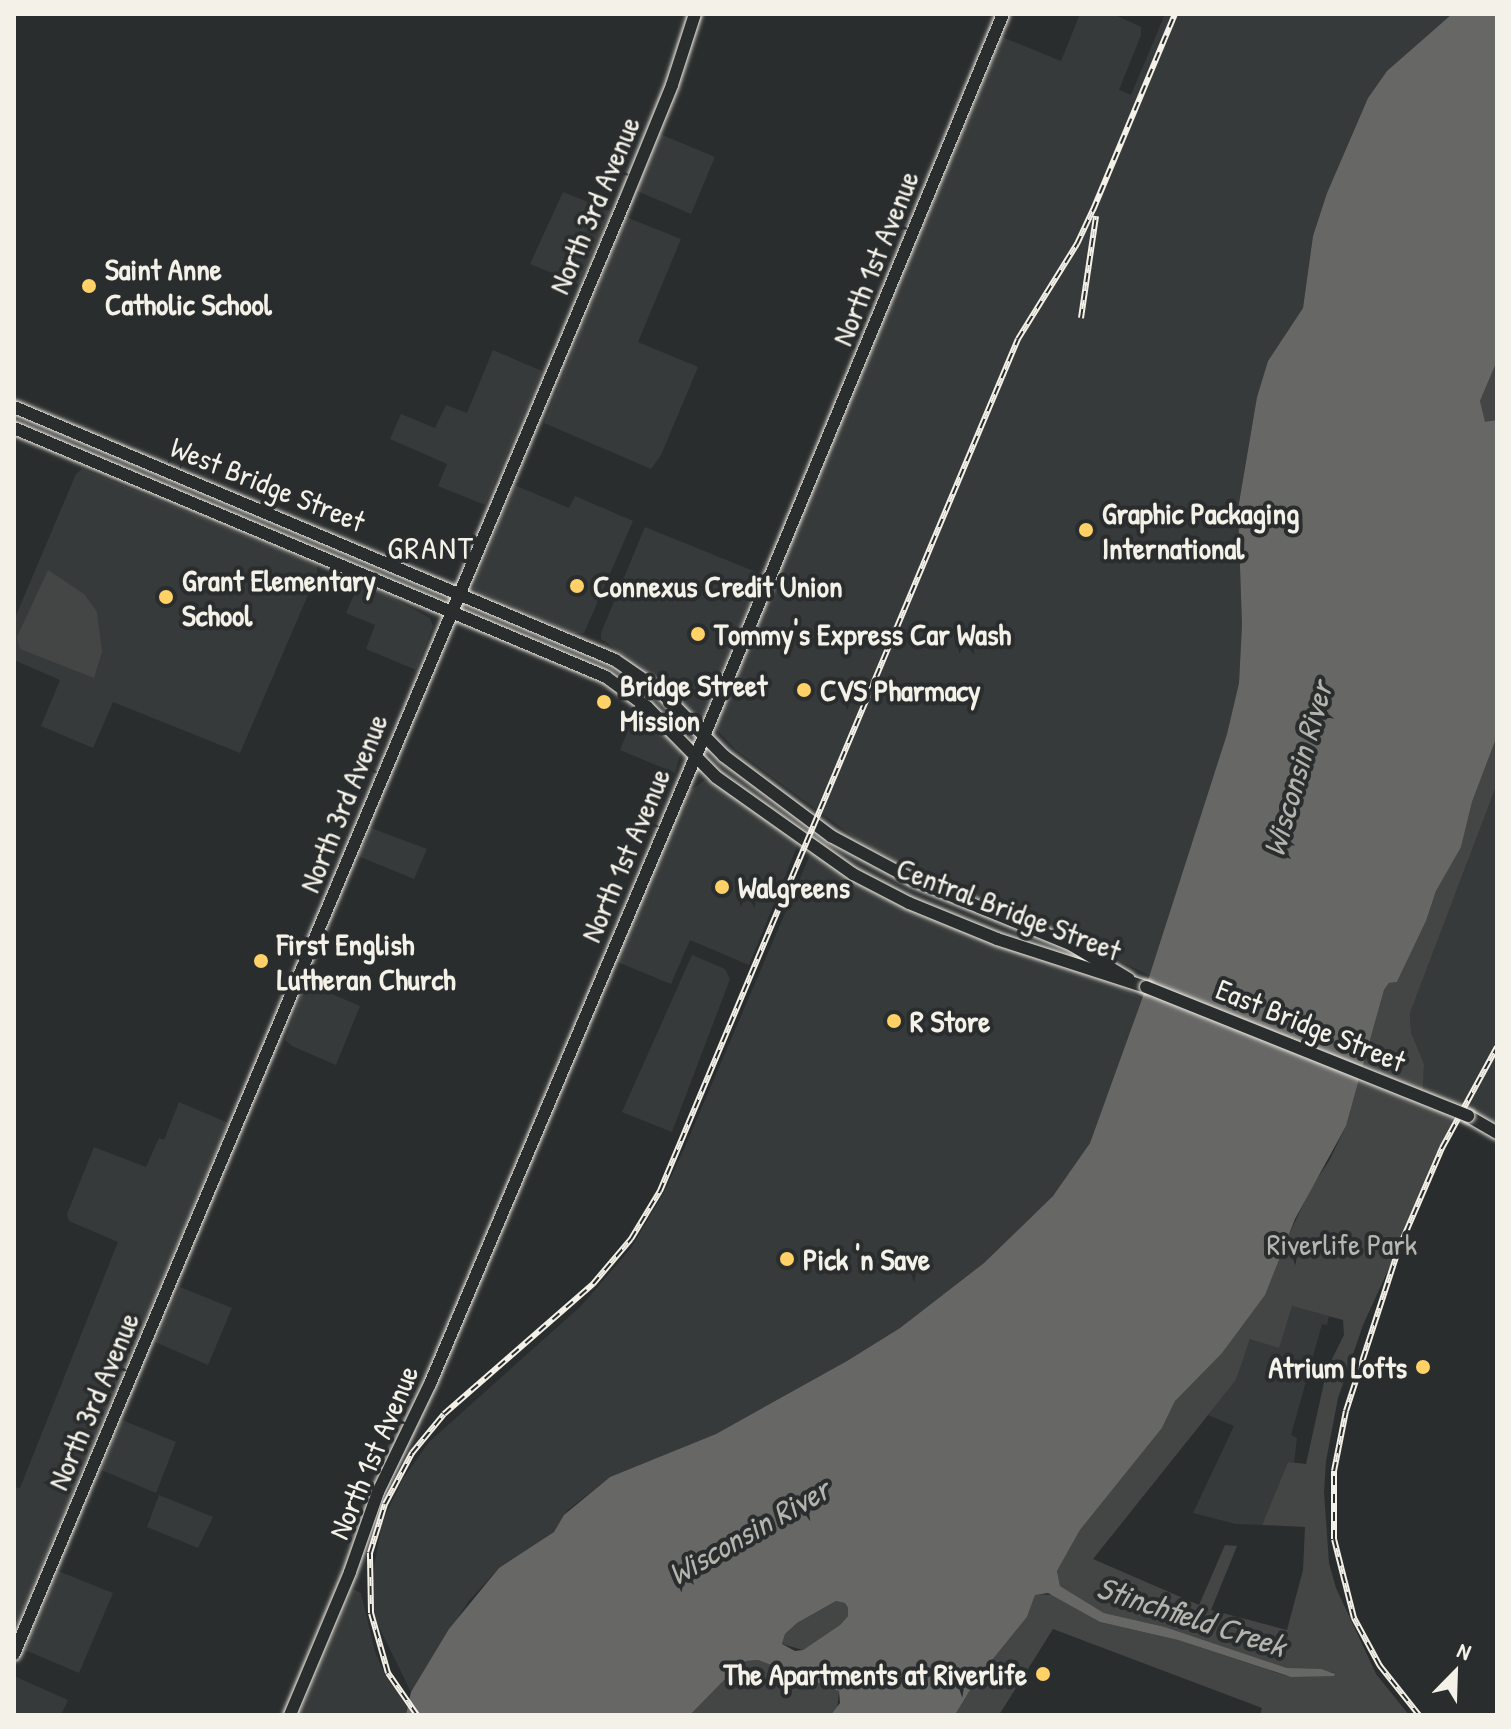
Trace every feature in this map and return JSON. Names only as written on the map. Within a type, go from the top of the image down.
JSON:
[{"type":"main road","name":"North 3rd Avenue","points":[[14,1654],[672,85],[695,14]]},
{"type":"main road","name":"North 1st Avenue","points":[[290,1715],[346,1583],[382,1483],[430,1384],[695,758],[1003,14]]},
{"type":"main road","name":"West Bridge Street","points":[[14,407],[625,665],[659,690],[703,738],[814,824]]},
{"type":"main road","name":"West Bridge Street","points":[[14,428],[611,680],[647,707],[695,758],[806,843]]},
{"type":"main road","name":"Central Bridge Street","points":[[814,824],[913,880],[1072,945],[1135,983]]},
{"type":"main road","name":"Central Bridge Street","points":[[806,843],[853,874],[926,911],[1011,945],[1135,983]]},
{"type":"main road","name":"East Bridge Street","points":[[1135,983],[1468,1116],[1497,1133]]},
{"type":"main road","name":"East Bridge Street","points":[[1468,1116],[1497,1122]]},
{"type":"shaded area","points":[[1080,14],[1113,14],[1141,27],[1141,35],[1119,90],[1131,95],[1165,14],[1452,14],[1387,71],[1368,98],[1327,193],[1313,236],[1303,308],[1268,361],[1257,397],[1238,509],[1242,625],[1239,683],[1227,734],[1150,976],[1074,937],[930,878],[862,843],[736,750],[717,730],[719,717],[1002,37],[1061,61]]},
{"type":"shaded area","points":[[660,134],[715,157],[691,214],[637,191]]},
{"type":"shaded area","points":[[563,192],[610,211],[579,284],[530,264]]},
{"type":"shaded area","points":[[626,217],[681,239],[638,342],[698,367],[661,455],[651,469],[544,423]]},
{"type":"shaded area","points":[[493,350],[542,371],[485,505],[438,486],[447,464],[390,439],[401,414],[435,428],[446,405],[467,413]]},
{"type":"shaded area","name":"Grant Elementary School","points":[[82,469],[317,565],[317,574],[240,753],[113,702],[93,748],[41,726],[60,680],[14,660],[14,620],[76,474]]},
{"type":"shaded area","points":[[514,485],[569,508],[575,496],[633,521],[584,633],[573,633],[473,589]]},
{"type":"shaded area","points":[[645,527],[761,574],[703,714],[698,718],[641,666],[601,639]]},
{"type":"shaded area","points":[[360,581],[430,618],[433,626],[416,670],[366,649],[375,625],[346,613]]},
{"type":"shaded area","points":[[638,706],[681,752],[675,773],[620,750]]},
{"type":"shaded area","points":[[705,780],[716,783],[798,844],[749,965],[690,940],[671,984],[615,961],[687,793]]},
{"type":"shaded area","points":[[1497,784],[1497,1123],[1423,1090],[1424,1064],[1411,1032],[1410,1013]]},
{"type":"shaded area","points":[[371,828],[427,849],[414,879],[358,856]]},
{"type":"shaded area","points":[[813,848],[853,874],[1105,976],[1142,999],[1090,1143],[1053,1196],[984,1263],[900,1328],[716,1434],[610,1477],[568,1510],[554,1532],[499,1568],[468,1602],[411,1692],[374,1617],[371,1584],[382,1522],[402,1480],[429,1442],[582,1305],[631,1248],[664,1192],[684,1149]]},
{"type":"shaded area","points":[[692,955],[725,969],[730,979],[672,1132],[622,1112]]},
{"type":"shaded area","points":[[306,983],[360,1006],[336,1065],[285,1040]]},
{"type":"shaded area","points":[[179,1102],[228,1123],[14,1630],[14,1487],[20,1488],[118,1242],[69,1221],[67,1214],[94,1147],[146,1167],[159,1138],[164,1140]]},
{"type":"shaded area","points":[[180,1287],[232,1308],[208,1365],[155,1342]]},
{"type":"shaded area","points":[[1292,1306],[1329,1316],[1327,1325],[1322,1324],[1291,1435],[1297,1438],[1294,1463],[1288,1462],[1262,1525],[1236,1524],[1193,1513],[1234,1426],[1208,1415],[1236,1380],[1250,1339]]},
{"type":"shaded area","points":[[122,1420],[176,1442],[156,1493],[101,1470]]},
{"type":"shaded area","points":[[159,1495],[213,1517],[198,1548],[147,1527]]},
{"type":"shaded area","points":[[58,1571],[113,1593],[79,1673],[25,1650]]},
{"type":"shaded area","points":[[353,1589],[361,1593],[375,1652],[386,1677],[408,1707],[406,1715],[299,1715]]},
{"type":"shaded area","points":[[14,1676],[68,1700],[61,1715],[14,1715]]},
{"type":"green space","points":[[1497,361],[1497,420],[1485,423],[1480,401]]},
{"type":"green space","points":[[48,570],[84,594],[97,612],[102,652],[94,678],[20,649],[17,637]]},
{"type":"green space","name":"Riverlife Park","points":[[1497,736],[1497,784],[1410,1013],[1411,1032],[1424,1064],[1423,1090],[1463,1106],[1363,1325],[1338,1398],[1326,1461],[1324,1492],[1329,1563],[1336,1588],[1376,1674],[1409,1715],[1260,1715],[1262,1708],[1053,1629],[999,1715],[955,1715],[976,1680],[1027,1617],[1035,1594],[1055,1595],[1100,1622],[1178,1640],[1287,1676],[1335,1673],[1287,1668],[1165,1627],[1104,1613],[1060,1586],[1057,1571],[1080,1530],[1162,1428],[1175,1401],[1284,1245],[1346,1126],[1384,990],[1389,983],[1397,982],[1426,921],[1436,891],[1461,846],[1472,802]],"holes":[[[1292,1306],[1343,1320],[1344,1335],[1327,1369],[1306,1464],[1288,1462],[1262,1525],[1305,1527],[1303,1570],[1287,1630],[1211,1610],[1237,1546],[1225,1545],[1199,1605],[1093,1559],[1236,1380],[1250,1339],[1279,1348]]]},
{"type":"green space","points":[[836,1601],[845,1603],[848,1608],[848,1616],[840,1625],[803,1650],[782,1644],[785,1634],[797,1623]]},
{"type":"green space","points":[[758,1660],[839,1691],[837,1710],[831,1715],[690,1715],[746,1661]]},
{"type":"water","name":"Wisconsin River","points":[[1452,14],[1497,14],[1497,361],[1480,401],[1485,422],[1497,420],[1497,736],[1472,802],[1461,847],[1436,891],[1426,921],[1397,982],[1389,983],[1384,990],[1346,1126],[1295,1219],[1265,1295],[1222,1353],[1175,1401],[1162,1428],[1080,1530],[1057,1571],[1060,1586],[1104,1613],[1165,1627],[1287,1668],[1321,1669],[1334,1676],[1291,1677],[1178,1640],[1100,1622],[1048,1593],[1035,1595],[1027,1617],[976,1680],[955,1715],[831,1715],[840,1703],[839,1691],[758,1660],[746,1661],[690,1715],[406,1715],[411,1692],[449,1629],[499,1568],[554,1532],[564,1515],[610,1477],[716,1434],[900,1328],[984,1263],[1053,1196],[1090,1143],[1142,999],[1227,734],[1239,683],[1242,625],[1238,509],[1257,397],[1268,361],[1303,308],[1313,236],[1327,193],[1368,98],[1387,71]],"holes":[[[836,1601],[845,1603],[848,1616],[840,1625],[803,1650],[795,1651],[782,1644],[785,1634],[797,1623]]]},
{"type":"railway","points":[[417,1715],[388,1673],[371,1613],[370,1553],[385,1504],[412,1453],[444,1414],[593,1284],[631,1239],[660,1191],[1018,339],[1077,244],[1175,14]]},
{"type":"railway","points":[[1081,318],[1096,216]]},
{"type":"railway","points":[[1419,1715],[1380,1666],[1354,1618],[1334,1539],[1334,1471],[1346,1411],[1399,1248],[1442,1148],[1497,1047]]},
{"type":"place","name":"Saint Anne Catholic School","points":[[89,286]]},
{"type":"place","name":"Graphic Packaging International","points":[[1086,530]]},
{"type":"place","name":"Connexus Credit Union","points":[[577,586]]},
{"type":"place","name":"Grant Elementary School","points":[[166,597]]},
{"type":"place","name":"Tommy's Express Car Wash","points":[[698,634]]},
{"type":"place","name":"CVS Pharmacy","points":[[804,690]]},
{"type":"place","name":"Bridge Street Mission","points":[[604,702]]},
{"type":"place","name":"Walgreens","points":[[722,887]]},
{"type":"place","name":"First English Lutheran Church","points":[[261,961]]},
{"type":"place","name":"R Store","points":[[894,1021]]},
{"type":"place","name":"Pick 'n Save","points":[[787,1259]]},
{"type":"place","name":"Atrium Lofts","points":[[1423,1367]]},
{"type":"place","name":"The Apartments at Riverlife","points":[[1043,1674]]},
{"type":"district","name":"GRANT","points":[[431,548]]},
{"type":"water label","name":"Stinchfield Creek","points":[[1191,1617]]}]
